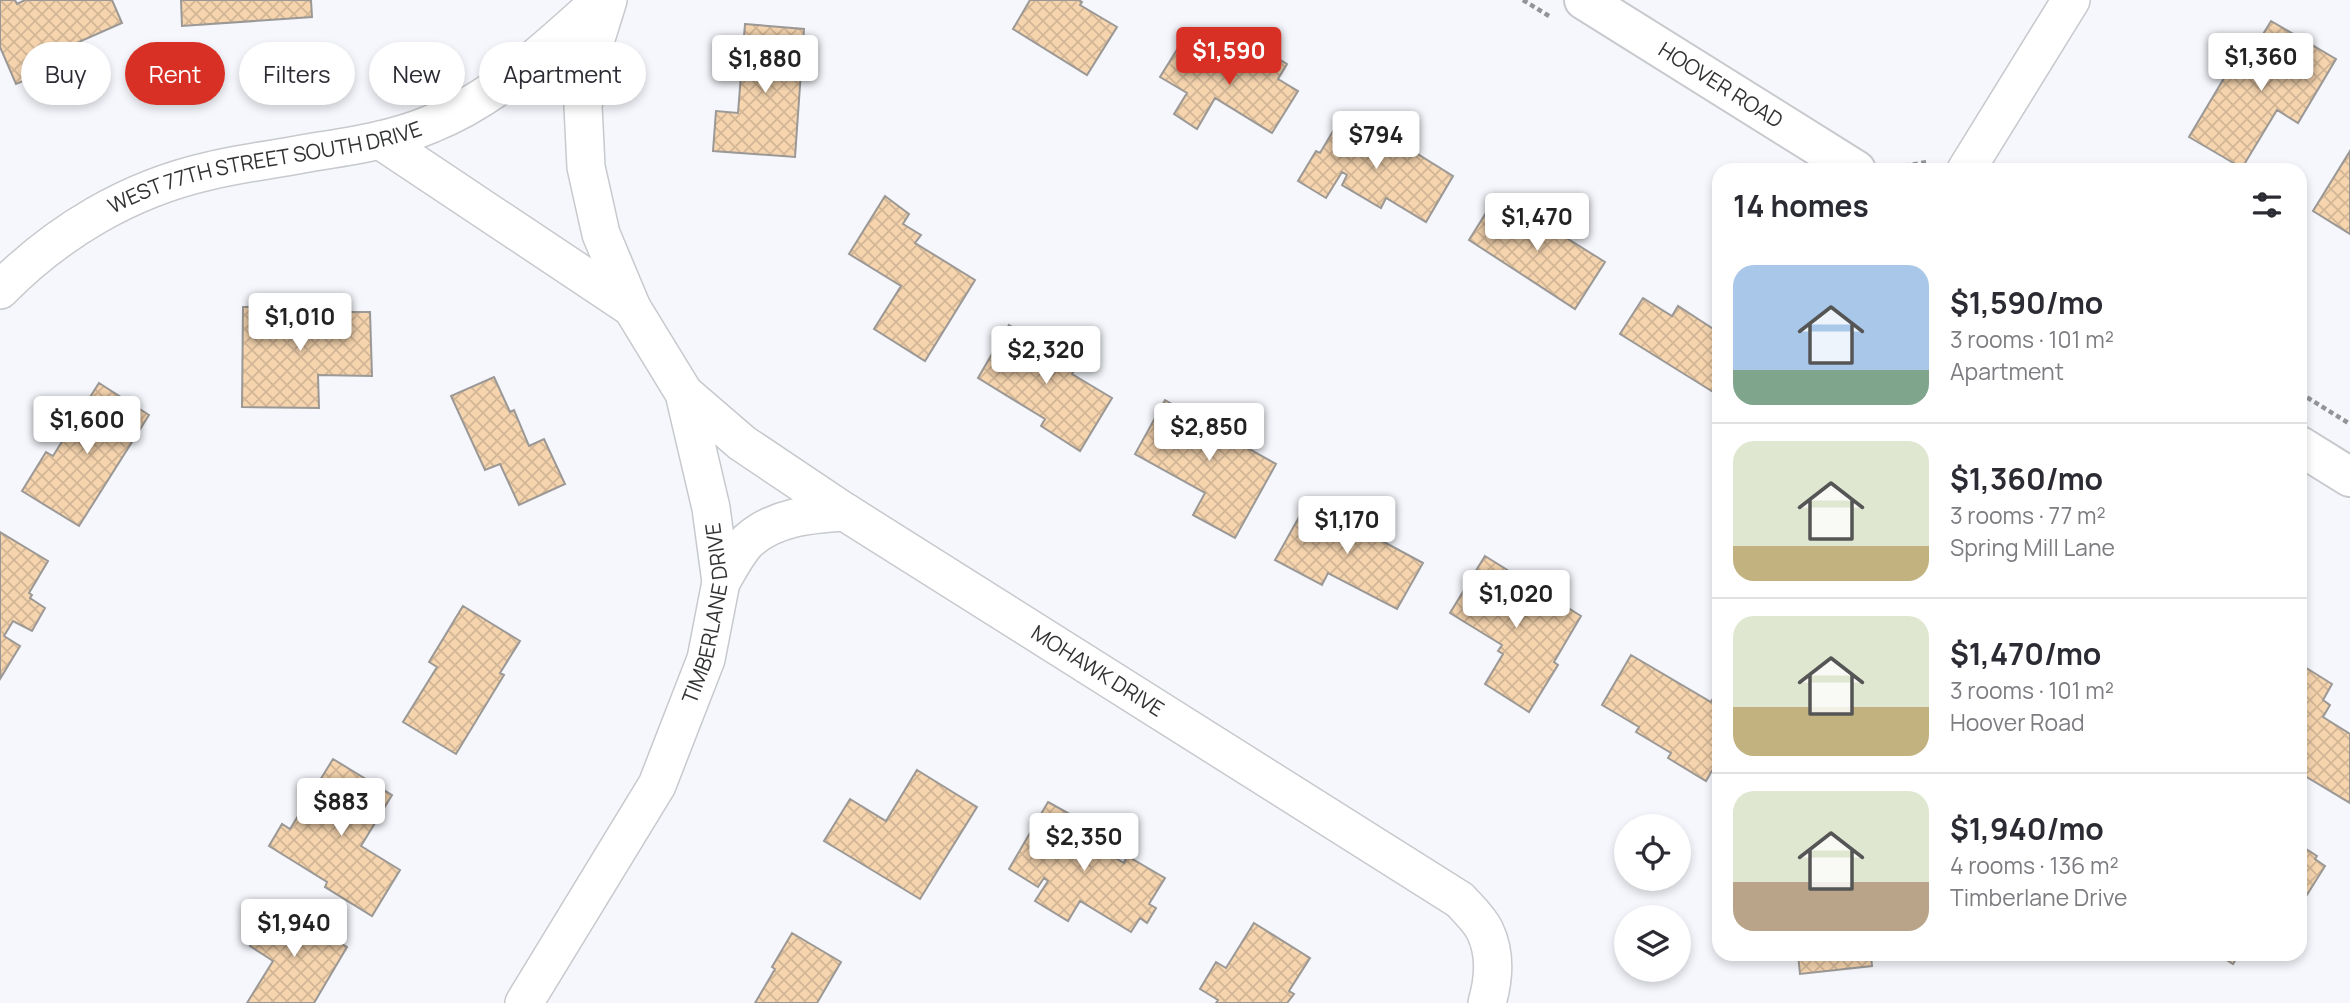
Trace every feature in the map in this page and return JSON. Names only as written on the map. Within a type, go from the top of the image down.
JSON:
[{"type":"street","name":"WEST 77TH STREET SOUTH DRIVE","points":[[0,290],[58,238],[137,194],[206,172],[380,140],[432,124],[478,99],[526,67],[601,0]]},
{"type":"street","name":"TIMBERLANE DRIVE","points":[[524,1003],[657,785],[706,659],[721,582],[711,508],[684,393],[632,308],[601,234],[586,167],[583,106],[594,45],[608,0]]},
{"type":"street","name":"HOOVER ROAD","points":[[1584,0],[1845,163]]},
{"type":"street","points":[[1970,163],[2071,0]]},
{"type":"street","points":[[380,140],[632,308]]},
{"type":"street","name":"MOHAWK DRIVE","points":[[684,393],[742,443],[845,512],[1460,900],[1485,930],[1493,961],[1493,983],[1487,1003]]},
{"type":"street","points":[[2307,450],[2350,477]]},
{"type":"street","points":[[721,582],[746,543],[765,528],[801,517],[845,512]]},
{"type":"path","points":[[1922,163],[1928,162]]},
{"type":"path","points":[[2307,397],[2350,424]]},
{"type":"building","points":[[0,0],[15,0],[17,4],[25,0],[112,0],[122,23],[79,42],[21,42],[21,82],[16,84],[0,47]]},
{"type":"building","points":[[181,0],[311,0],[312,17],[182,26]]},
{"type":"building","points":[[1030,0],[1079,0],[1082,2],[1080,5],[1117,27],[1087,75],[1013,29]]},
{"type":"building","points":[[2271,21],[2336,59],[2298,123],[2277,110],[2245,163],[2233,163],[2189,137],[2245,43],[2254,49]]},
{"type":"building","points":[[745,24],[804,29],[795,157],[713,151],[716,111],[738,113]]},
{"type":"building","points":[[1183,40],[1231,69],[1240,55],[1260,67],[1269,53],[1287,64],[1278,79],[1298,91],[1272,133],[1215,98],[1197,129],[1174,114],[1187,93],[1160,77]]},
{"type":"building","points":[[1342,116],[1408,155],[1411,150],[1453,176],[1426,222],[1386,198],[1381,208],[1342,185],[1347,175],[1342,172],[1326,198],[1298,181],[1316,151],[1320,153]]},
{"type":"building","points":[[2350,151],[2350,234],[2313,211]]},
{"type":"building","points":[[885,196],[909,214],[903,224],[921,235],[915,243],[975,280],[925,361],[874,329],[901,286],[849,254]]},
{"type":"building","points":[[1496,197],[1532,220],[1529,224],[1539,231],[1544,224],[1605,262],[1575,309],[1469,240]]},
{"type":"building","points":[[1643,298],[1672,316],[1678,306],[1712,328],[1712,391],[1620,334]]},
{"type":"building","points":[[243,307],[336,307],[336,312],[370,312],[372,376],[318,375],[319,408],[242,407]]},
{"type":"building","points":[[1009,325],[1042,345],[1046,339],[1081,360],[1072,374],[1112,398],[1080,451],[1041,426],[1045,419],[978,378]]},
{"type":"building","points":[[494,377],[510,412],[514,410],[529,446],[544,439],[565,484],[519,505],[500,464],[485,470],[451,396]]},
{"type":"building","points":[[99,383],[149,415],[79,526],[22,491],[46,452],[53,456]]},
{"type":"building","points":[[1165,400],[1211,426],[1220,408],[1255,428],[1244,446],[1276,464],[1235,538],[1193,515],[1205,493],[1135,454]]},
{"type":"building","points":[[1308,501],[1423,563],[1397,609],[1328,573],[1322,585],[1275,560]]},
{"type":"building","points":[[0,532],[48,561],[29,593],[32,595],[30,598],[45,608],[32,631],[13,621],[4,636],[20,646],[0,679]]},
{"type":"building","points":[[1485,556],[1581,616],[1554,662],[1558,665],[1529,712],[1485,684],[1503,654],[1498,651],[1502,645],[1450,613]]},
{"type":"building","points":[[463,606],[520,641],[500,673],[504,675],[456,754],[403,722],[437,667],[429,662]]},
{"type":"building","points":[[1631,655],[1711,702],[1712,700],[1712,770],[1706,781],[1668,758],[1671,753],[1636,732],[1639,727],[1602,705]]},
{"type":"building","points":[[2307,668],[2332,684],[2323,700],[2330,705],[2323,717],[2350,734],[2350,803],[2307,777]]},
{"type":"building","points":[[333,759],[392,795],[361,846],[400,870],[372,916],[325,887],[327,882],[269,846],[282,824],[290,829]]},
{"type":"building","points":[[917,770],[977,807],[920,899],[824,841],[850,799],[886,821]]},
{"type":"building","points":[[1048,802],[1077,818],[1069,830],[1124,863],[1127,856],[1165,878],[1149,904],[1156,908],[1147,923],[1140,918],[1131,932],[1080,901],[1068,921],[1035,901],[1048,881],[1044,878],[1038,887],[1009,869]]},
{"type":"building","points":[[2307,850],[2325,866],[2307,895]]},
{"type":"building","points":[[276,903],[347,947],[314,1003],[247,1003],[273,961],[250,946]]},
{"type":"building","points":[[1254,923],[1310,958],[1289,991],[1294,994],[1287,1003],[1216,1003],[1218,1000],[1200,989],[1216,962],[1226,968]]},
{"type":"building","points":[[792,933],[841,962],[817,1003],[755,1003],[775,969],[772,967]]},
{"type":"building","points":[[1799,961],[1872,961],[1872,966],[1800,974]]}]
